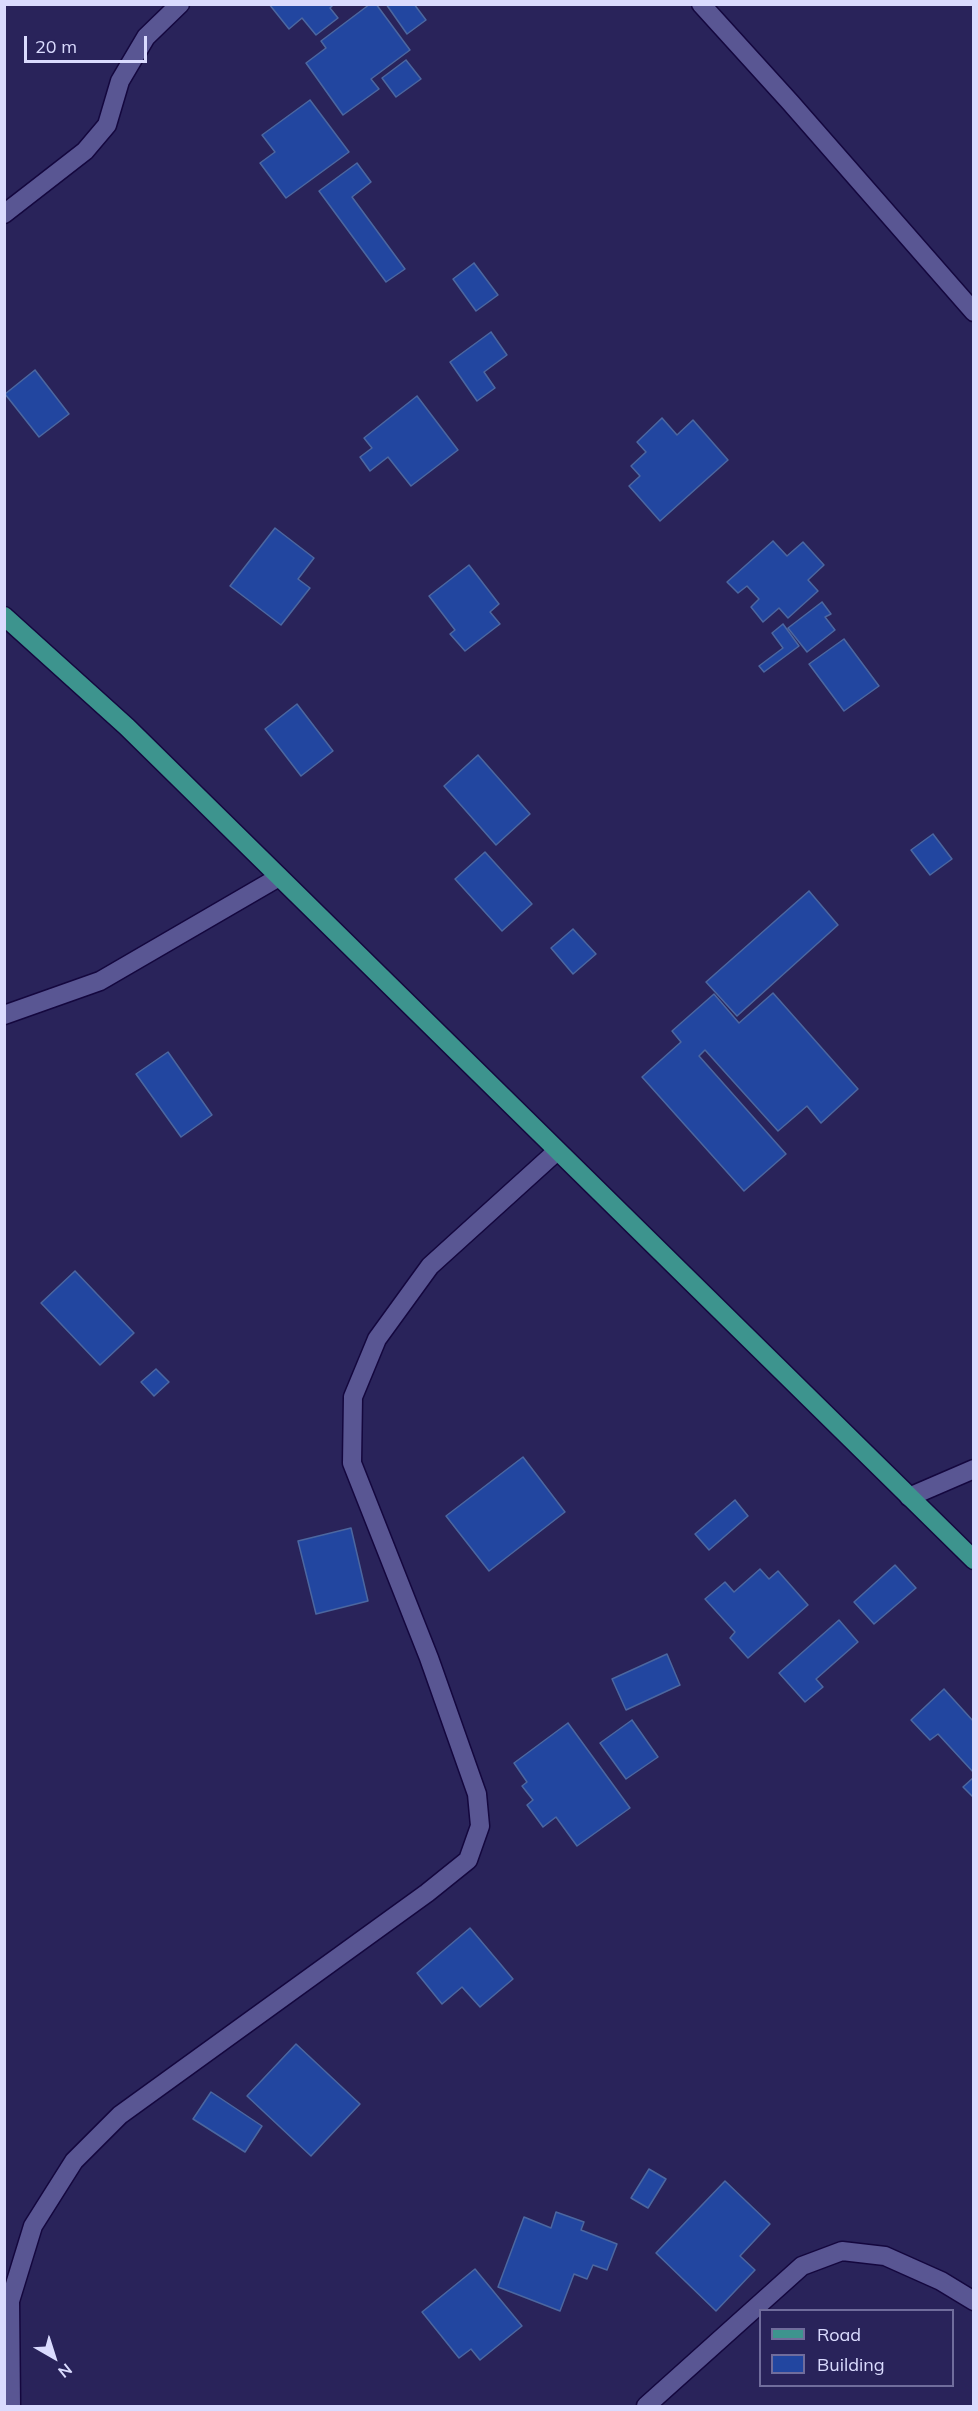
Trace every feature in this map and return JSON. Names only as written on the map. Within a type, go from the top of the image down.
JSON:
[{"type":"main road","points":[[4,616],[127,727],[974,1560]]},
{"type":"street","points":[[4,214],[85,151],[107,125],[120,81],[146,37],[180,4]]},
{"type":"street","points":[[701,4],[974,312]]},
{"type":"street","points":[[4,1015],[100,981],[279,877]]},
{"type":"street","points":[[11,2406],[10,2301],[33,2226],[74,2162],[120,2115],[427,1893],[468,1860],[480,1826],[477,1794],[429,1658],[352,1463],[353,1397],[377,1340],[430,1266],[557,1151]]},
{"type":"street","points":[[909,1497],[974,1469]]},
{"type":"street","points":[[646,2406],[802,2266],[842,2251],[885,2256],[941,2281],[974,2301]]},
{"type":"building","points":[[269,4],[334,4],[330,8],[338,18],[316,35],[302,18],[289,29]]},
{"type":"building","points":[[370,4],[376,4],[410,50],[371,79],[379,89],[343,115],[306,63],[326,48],[321,41]]},
{"type":"building","points":[[386,4],[414,4],[426,20],[407,34]]},
{"type":"building","points":[[406,60],[421,79],[396,97],[382,78]]},
{"type":"building","points":[[310,100],[349,152],[286,198],[260,163],[275,152],[262,135]]},
{"type":"building","points":[[357,163],[371,182],[352,197],[405,269],[386,282],[319,191]]},
{"type":"building","points":[[474,263],[498,295],[476,311],[453,279]]},
{"type":"building","points":[[491,332],[507,355],[484,372],[495,388],[477,401],[450,362]]},
{"type":"building","points":[[35,370],[69,414],[39,437],[5,394]]},
{"type":"building","points":[[417,396],[458,450],[411,486],[388,457],[370,471],[360,457],[372,448],[364,438]]},
{"type":"building","points":[[662,418],[677,435],[693,420],[728,460],[660,521],[629,486],[640,476],[631,466],[646,452],[637,442]]},
{"type":"building","points":[[275,528],[314,558],[298,579],[310,588],[281,625],[230,586]]},
{"type":"building","points":[[773,541],[787,556],[803,542],[824,565],[808,580],[818,591],[788,618],[779,608],[763,622],[751,607],[759,599],[747,586],[738,593],[727,582]]},
{"type":"building","points":[[469,565],[499,604],[490,612],[500,624],[465,651],[450,634],[455,630],[429,596]]},
{"type":"building","points":[[822,602],[831,614],[825,617],[835,630],[807,652],[788,628]]},
{"type":"building","points":[[783,624],[799,646],[764,672],[759,666],[783,648],[772,633]]},
{"type":"building","points":[[844,639],[879,686],[844,711],[809,664]]},
{"type":"building","points":[[297,704],[333,751],[301,776],[265,729]]},
{"type":"building","points":[[478,755],[530,814],[496,845],[444,786]]},
{"type":"building","points":[[933,834],[952,859],[930,875],[911,850]]},
{"type":"building","points":[[485,852],[532,904],[502,931],[455,879]]},
{"type":"building","points":[[809,891],[838,925],[737,1016],[706,982]]},
{"type":"building","points":[[573,929],[596,954],[573,974],[551,948]]},
{"type":"building","points":[[773,993],[858,1089],[821,1123],[807,1106],[778,1131],[705,1050],[699,1056],[786,1154],[744,1191],[642,1077],[681,1042],[672,1031],[714,994],[739,1023]]},
{"type":"building","points":[[168,1052],[212,1115],[181,1137],[136,1074]]},
{"type":"building","points":[[75,1271],[134,1333],[100,1365],[41,1303]]},
{"type":"building","points":[[156,1369],[169,1382],[154,1396],[141,1382]]},
{"type":"building","points":[[523,1457],[565,1512],[489,1571],[446,1516]]},
{"type":"building","points":[[735,1500],[748,1516],[709,1550],[695,1534]]},
{"type":"building","points":[[351,1528],[368,1601],[316,1614],[298,1541]]},
{"type":"building","points":[[895,1565],[916,1588],[874,1624],[854,1602]]},
{"type":"building","points":[[760,1569],[769,1579],[778,1571],[808,1605],[748,1658],[730,1638],[735,1632],[705,1599],[725,1582],[734,1592]]},
{"type":"building","points":[[839,1620],[858,1642],[816,1679],[823,1687],[805,1702],[779,1673]]},
{"type":"building","points":[[667,1654],[680,1685],[626,1710],[612,1679]]},
{"type":"building","points":[[944,1689],[974,1722],[974,1773],[938,1734],[930,1740],[911,1720]]},
{"type":"building","points":[[632,1720],[658,1757],[626,1779],[600,1743]]},
{"type":"building","points":[[568,1723],[630,1808],[577,1846],[556,1817],[543,1827],[527,1805],[533,1800],[522,1786],[527,1782],[514,1763]]},
{"type":"building","points":[[974,1777],[974,1798],[963,1787]]},
{"type":"building","points":[[470,1928],[513,1979],[480,2007],[462,1987],[442,2004],[417,1973]]},
{"type":"building","points":[[296,2044],[360,2104],[311,2156],[247,2096]]},
{"type":"building","points":[[211,2092],[262,2126],[245,2152],[193,2119]]},
{"type":"building","points":[[649,2169],[666,2179],[648,2208],[631,2198]]},
{"type":"building","points":[[725,2181],[770,2224],[740,2256],[755,2270],[716,2311],[656,2253]]},
{"type":"building","points":[[556,2212],[584,2222],[581,2230],[617,2244],[607,2270],[593,2265],[587,2279],[574,2274],[560,2311],[498,2287],[524,2217],[551,2228]]},
{"type":"building","points":[[475,2269],[522,2326],[480,2360],[471,2349],[459,2358],[422,2312]]}]
